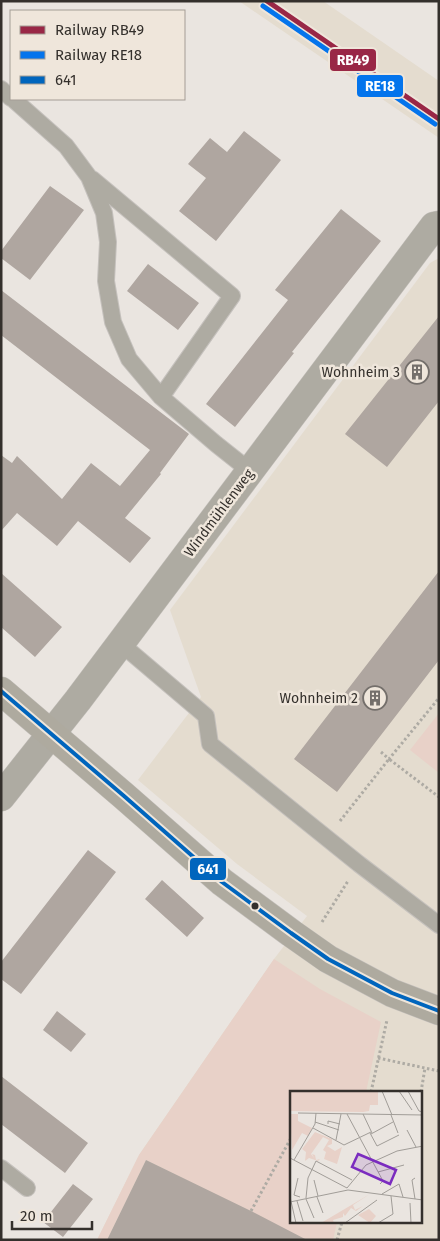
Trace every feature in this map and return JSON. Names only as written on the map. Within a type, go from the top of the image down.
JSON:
[{"type":"main road","points":[[1,691],[222,882],[291,933],[328,959],[392,993],[439,1011]]},
{"type":"street","name":"Windmühlenweg","points":[[1,797],[51,734],[436,226]]},
{"type":"lane","points":[[14,100],[66,146],[89,176],[232,296],[161,397]]},
{"type":"lane","points":[[89,176],[104,213],[108,242],[106,281],[113,322],[129,359],[161,397],[250,471]]},
{"type":"lane","points":[[120,643],[206,716],[210,744],[359,864],[439,925]]},
{"type":"lane","points":[[1,1168],[27,1188]]},
{"type":"path","points":[[327,838],[439,698]]},
{"type":"path","points":[[381,752],[439,797]]},
{"type":"path","points":[[320,924],[359,864]]},
{"type":"path","points":[[371,1091],[392,993]]},
{"type":"path","points":[[378,1058],[439,1071]]},
{"type":"path","points":[[421,1091],[425,1068]]},
{"type":"path","points":[[252,1211],[290,1140]]},
{"type":"path","points":[[338,1240],[342,1224]]},
{"type":"shaded area","points":[[239,1],[323,1],[439,81],[439,138]]},
{"type":"shaded area","points":[[439,258],[439,1240],[97,1240],[139,1155],[274,959],[307,916],[237,864],[138,780],[201,697],[170,610],[430,263]]},
{"type":"shaded area","points":[[439,713],[439,773],[410,750]]},
{"type":"shaded area","points":[[274,959],[320,989],[381,1022],[366,1091],[290,1091],[290,1224],[337,1224],[333,1240],[288,1240],[291,1232],[146,1160],[107,1240],[97,1240],[139,1155]]},
{"type":"building","points":[[244,131],[281,160],[216,241],[179,211],[206,178],[188,164],[210,138],[227,152]]},
{"type":"building","points":[[50,186],[84,210],[30,280],[1,258],[1,251]]},
{"type":"building","points":[[341,209],[381,241],[235,427],[206,404],[288,300],[275,290]]},
{"type":"building","points":[[148,264],[199,303],[178,330],[127,291]]},
{"type":"building","points":[[1,290],[189,434],[161,474],[125,518],[151,538],[130,563],[78,521],[57,546],[17,513],[1,531],[1,455],[12,463],[17,456],[62,499],[91,463],[120,486],[150,450],[1,335]]},
{"type":"building","name":"Wohnheim 3","points":[[439,316],[439,401],[387,467],[345,434]]},
{"type":"building","name":"Wohnheim 2","points":[[439,571],[439,660],[337,792],[294,759]]},
{"type":"building","points":[[1,573],[62,627],[35,657],[1,627]]},
{"type":"building","points":[[88,850],[116,872],[21,994],[1,979],[1,962]]},
{"type":"building","points":[[162,880],[204,918],[187,937],[145,899]]},
{"type":"building","points":[[57,1011],[86,1034],[71,1052],[43,1030]]},
{"type":"building","points":[[1,1076],[88,1143],[65,1173],[1,1124]]},
{"type":"building","points":[[146,1160],[251,1211],[307,1240],[107,1240]]},
{"type":"building","points":[[73,1184],[93,1199],[63,1237],[43,1222]]},
{"type":"rail line","name":"RB49","points":[[267,1],[439,119]]},
{"type":"rail line","name":"RE18","points":[[263,6],[435,124]]},
{"type":"transit line","name":"641","points":[[1,691],[222,882],[291,933],[328,959],[392,993],[439,1011]]},
{"type":"place","name":"Wohnheim 3","points":[[417,372]]},
{"type":"place","name":"Wohnheim 2","points":[[375,698]]}]
